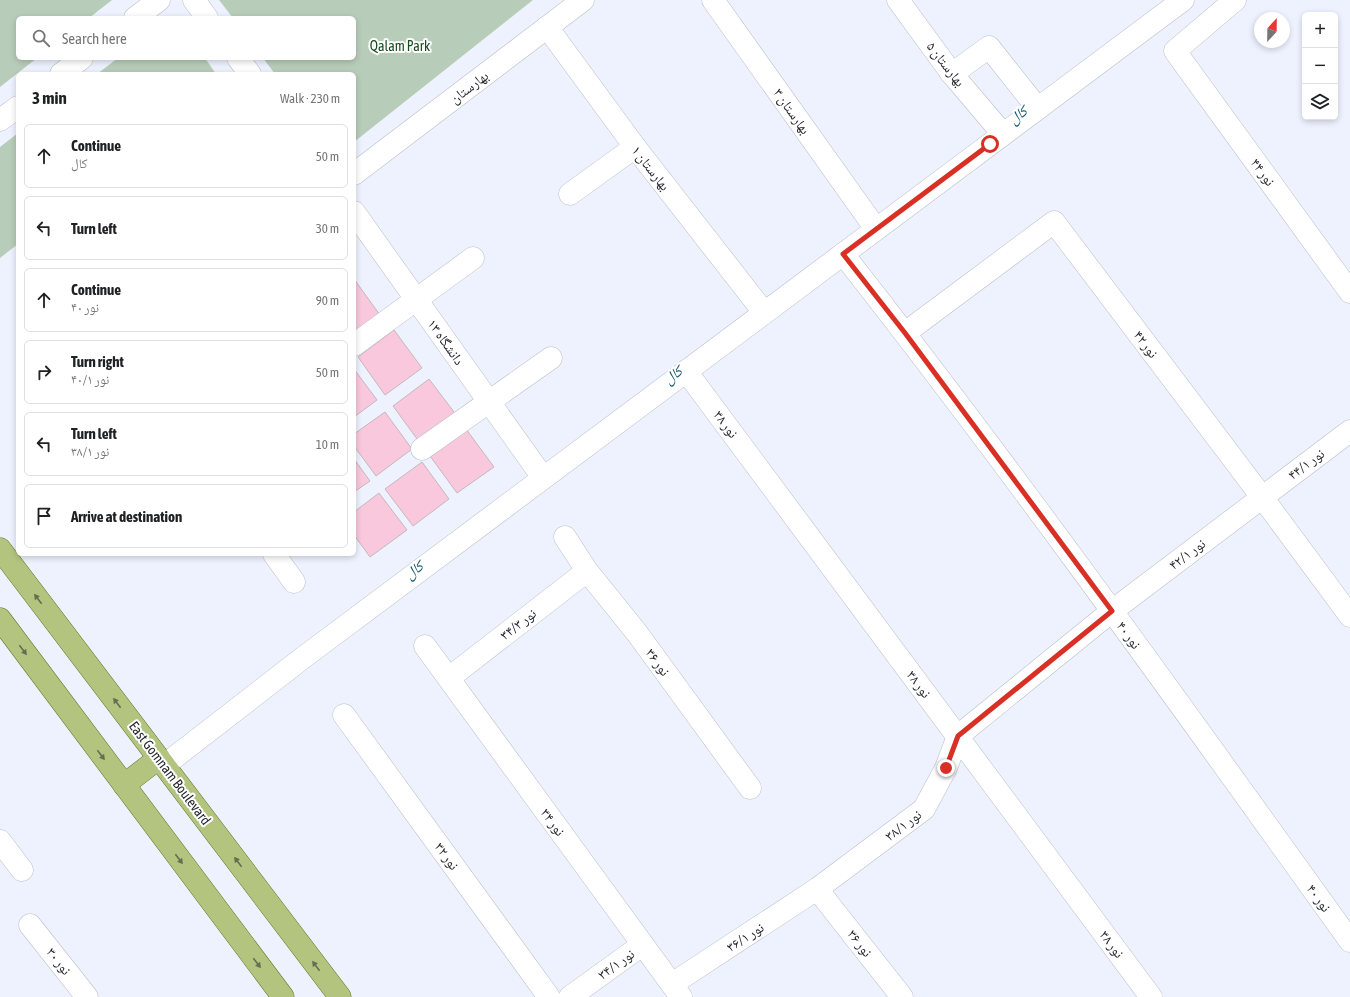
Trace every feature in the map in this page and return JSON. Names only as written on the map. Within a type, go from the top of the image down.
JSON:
[{"type":"main road","name":"East Gomnam Boulevard","points":[[0,549],[168,754],[340,997]]},
{"type":"main road","points":[[0,619],[283,997]]},
{"type":"main road","points":[[124,784],[168,754]]},
{"type":"street","points":[[138,16],[159,0]]},
{"type":"street","points":[[194,0],[206,16]]},
{"type":"street","name":"بهارستان","points":[[356,172],[583,0]]},
{"type":"street","name":"بهارستان ۳","points":[[713,0],[871,222]]},
{"type":"street","name":"بهارستان ۵","points":[[898,0],[952,74],[997,127]]},
{"type":"street","points":[[168,754],[1165,0]]},
{"type":"street","points":[[168,754],[304,657],[1183,0]]},
{"type":"street","name":"نور ۴۴","points":[[1235,0],[1175,51],[1350,292]]},
{"type":"street","name":"بهارستان ۱","points":[[547,28],[635,147],[759,306]]},
{"type":"street","points":[[952,74],[989,47],[1031,100]]},
{"type":"street","points":[[64,72],[79,60]]},
{"type":"street","points":[[240,60],[248,72]]},
{"type":"street","points":[[0,120],[16,108]]},
{"type":"street","points":[[570,194],[635,147]]},
{"type":"street","name":"دانشگاه ۱۳","points":[[356,215],[539,472]]},
{"type":"street","name":"نور ۴۲","points":[[905,333],[1054,222],[1350,616]]},
{"type":"street","name":"نور ۴۰","points":[[843,254],[905,333],[1112,611],[1350,941]]},
{"type":"street","points":[[356,344],[473,258]]},
{"type":"street","points":[[422,449],[551,358]]},
{"type":"street","name":"نور ۳۸","points":[[686,371],[1151,997]]},
{"type":"street","name":"نور ۴۴/۱","points":[[1262,497],[1350,431]]},
{"type":"street","name":"نور ۴۲/۱","points":[[958,736],[1112,611],[1262,497]]},
{"type":"street","name":"نور ۳۶","points":[[565,537],[587,571],[637,633],[750,788]]},
{"type":"street","points":[[275,556],[294,582]]},
{"type":"street","name":"نور ۳۴/۳","points":[[449,678],[587,571]]},
{"type":"street","name":"نور ۳۴","points":[[425,646],[677,991]]},
{"type":"street","name":"نور ۳۲","points":[[344,715],[549,997]]},
{"type":"street","name":"نور ۳۸/۱","points":[[817,889],[924,809],[946,768],[958,736]]},
{"type":"street","points":[[0,841],[22,870]]},
{"type":"street","name":"نور ۳۶","points":[[817,889],[902,997]]},
{"type":"street","name":"نور ۳۶/۱","points":[[677,991],[817,889]]},
{"type":"street","name":"نور ۳۰","points":[[30,925],[87,997]]},
{"type":"street","name":"نور ۳۴/۱","points":[[570,997],[642,945]]},
{"type":"green space","points":[[0,0],[112,0],[92,16],[16,16],[16,60],[34,60],[19,72],[16,72],[16,74],[0,87]]},
{"type":"green space","name":"Qalam Park","points":[[219,0],[533,0],[356,140],[356,72],[274,72],[264,60],[356,60],[356,16],[231,16]]},
{"type":"green space","points":[[115,60],[206,60],[215,72],[100,72]]},
{"type":"green space","points":[[16,135],[16,246],[0,258],[0,147]]},
{"type":"building","points":[[356,282],[380,315],[356,333]]},
{"type":"building","points":[[394,330],[422,368],[385,395],[358,357]]},
{"type":"building","points":[[356,372],[377,400],[356,416]]},
{"type":"building","points":[[429,379],[457,416],[420,443],[393,406]]},
{"type":"building","points":[[385,412],[412,449],[376,476],[356,449],[356,433]]},
{"type":"building","points":[[466,429],[494,467],[457,493],[430,456]]},
{"type":"building","points":[[356,462],[370,481],[356,491]]},
{"type":"building","points":[[422,462],[449,499],[413,526],[385,489]]},
{"type":"building","points":[[379,493],[407,530],[370,557],[356,538],[356,510]]},
{"type":"route","points":[[946,768],[958,736],[1112,611],[905,333],[843,254],[990,144]]},
{"type":"water label","name":"کال","points":[[1018,115]]},
{"type":"water label","name":"کال","points":[[673,375]]},
{"type":"water label","name":"کال","points":[[414,570]]}]
